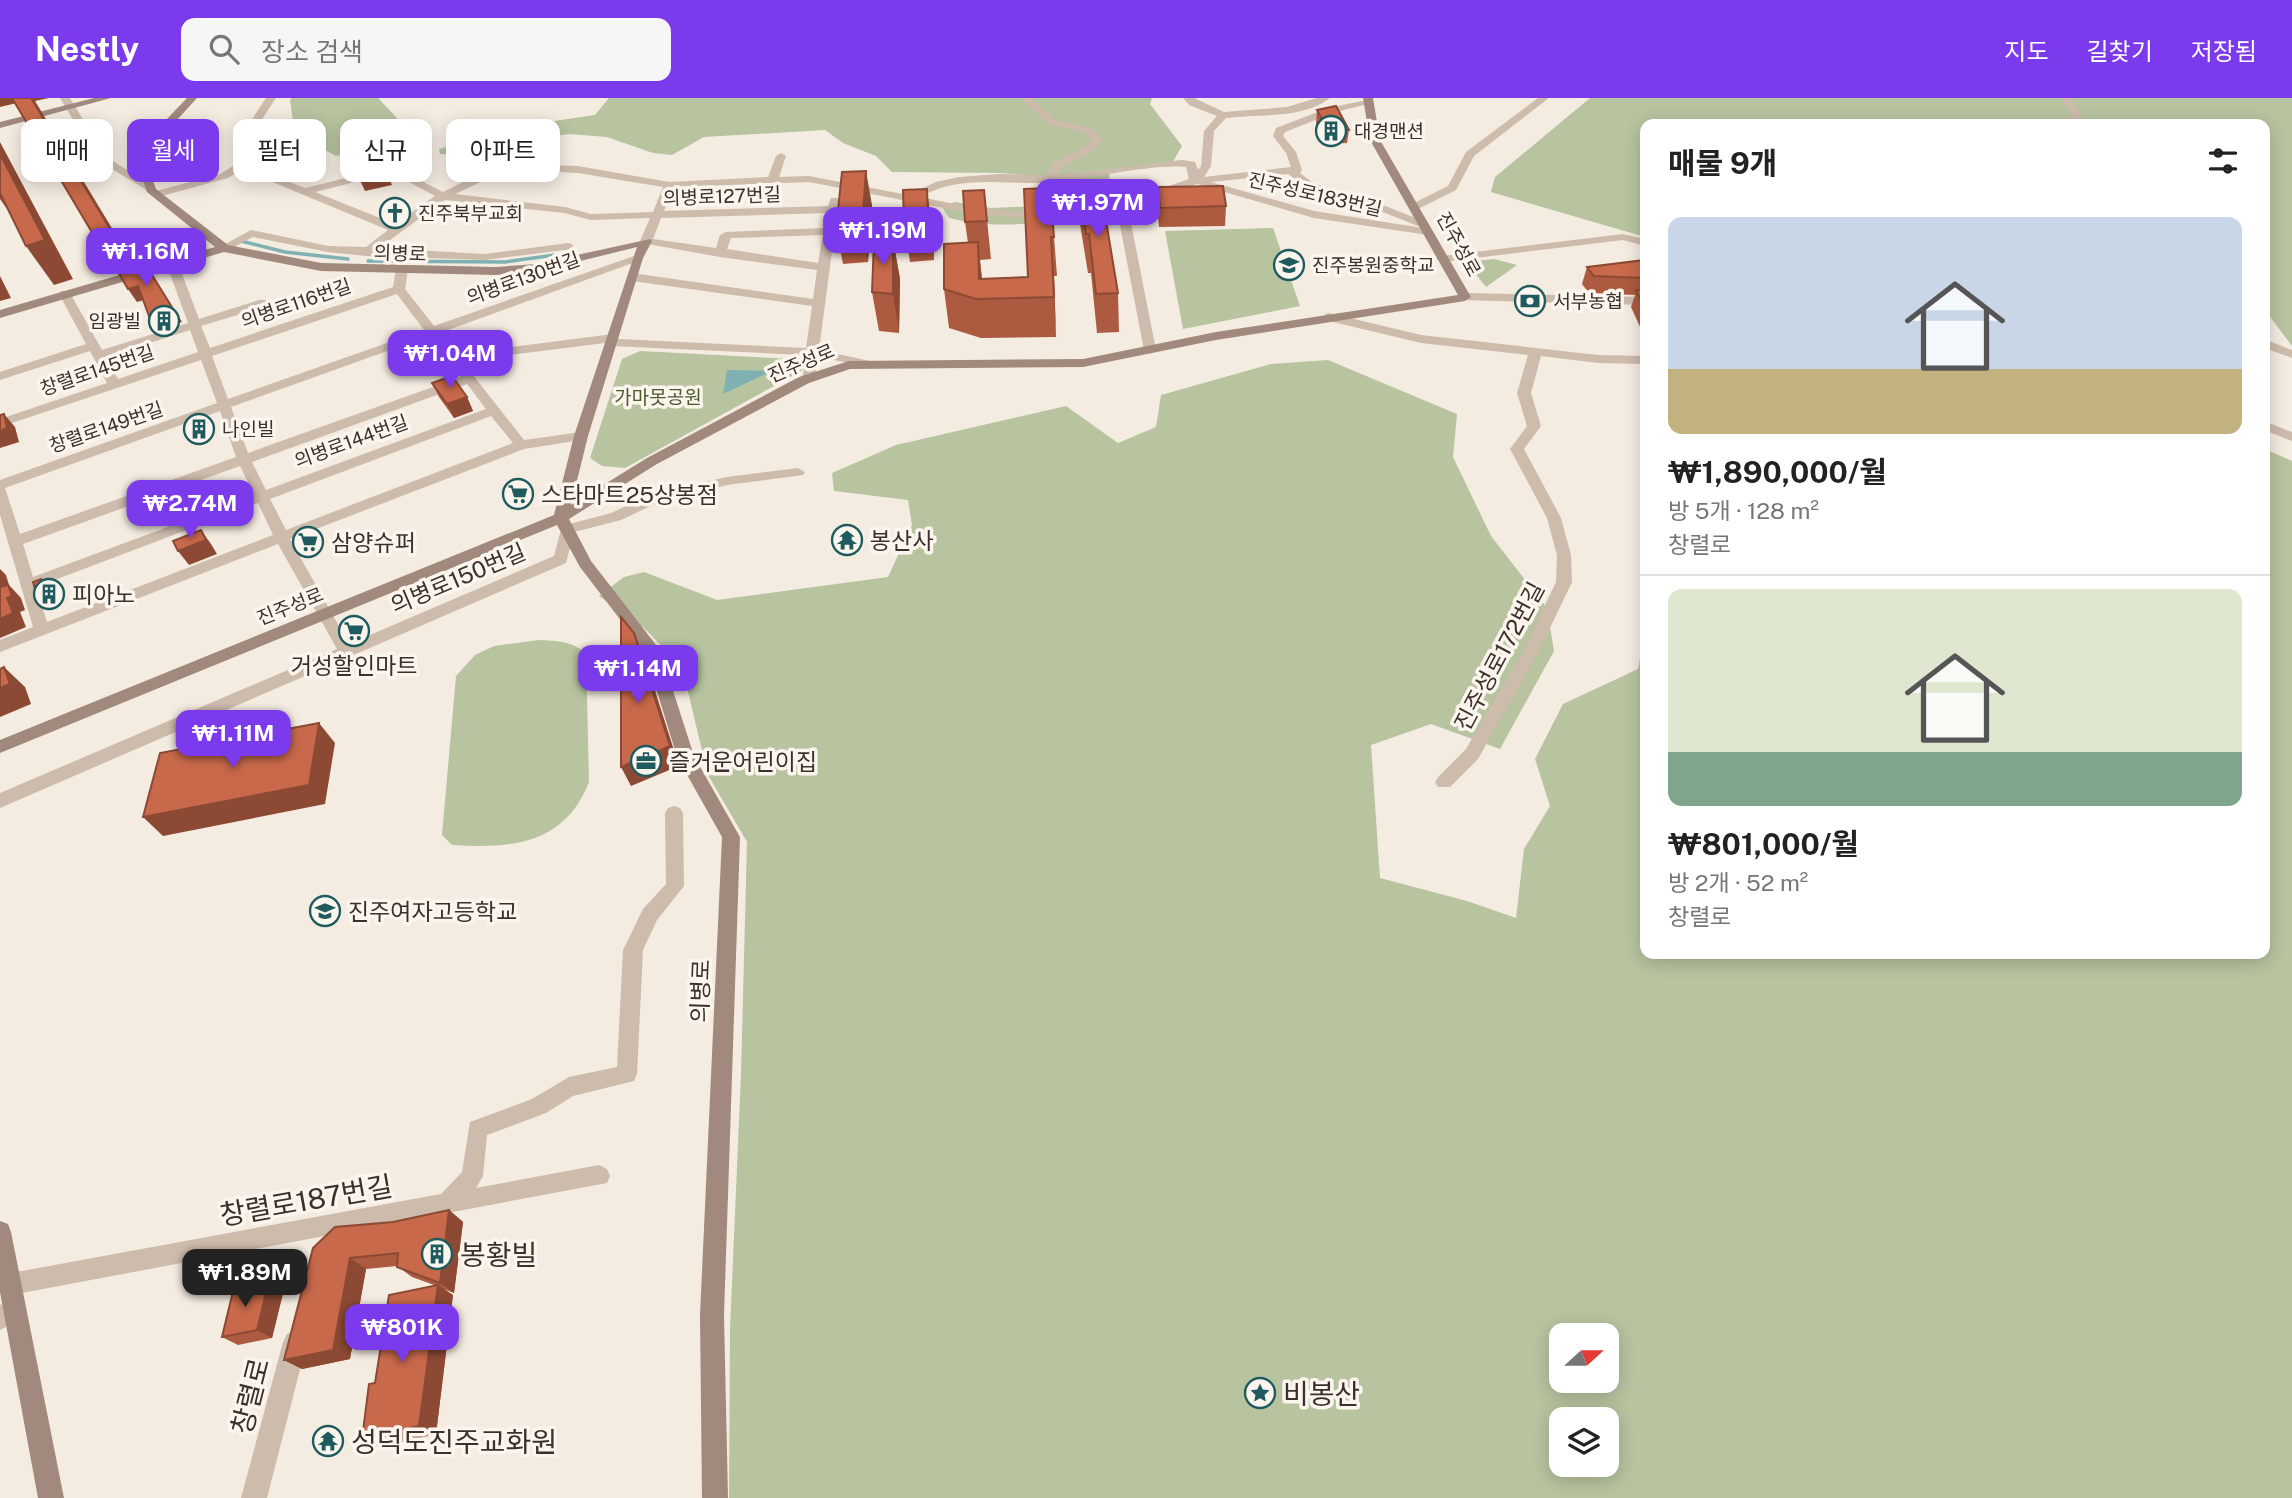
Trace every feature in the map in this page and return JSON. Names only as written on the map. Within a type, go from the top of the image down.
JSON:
[{"type":"street","points":[[0,125],[68,102],[106,98]]},
{"type":"street","points":[[192,98],[150,143],[142,163],[155,192],[224,176],[246,163],[254,124],[271,98]]},
{"type":"street","points":[[908,200],[936,183],[1024,177],[1053,179],[1056,165],[1092,147],[1098,139],[1087,130],[1052,122],[1026,98]]},
{"type":"street","points":[[1188,98],[1193,103],[1223,115],[1280,113],[1305,108],[1325,98]]},
{"type":"street","points":[[1414,207],[1452,188],[1470,154],[1544,98]]},
{"type":"street","points":[[2066,98],[2076,114],[2074,119]]},
{"type":"street","points":[[348,269],[443,196],[504,170],[527,167],[670,185],[809,179],[908,200],[1023,215],[1122,206],[1195,181],[1292,172],[1297,170],[1291,152],[1278,136],[1280,130],[1332,110],[1368,100]]},
{"type":"street","name":"진주성로","points":[[0,747],[325,614],[564,524],[652,461],[804,380],[849,365],[1083,363],[1329,317],[1465,297],[1375,140],[1368,100]]},
{"type":"street","name":"의병로","points":[[68,102],[101,158],[155,192],[225,248],[348,269],[496,271],[536,268],[646,241]]},
{"type":"street","points":[[1195,181],[1206,166],[1209,131],[1223,115]]},
{"type":"street","name":"의병로127번길","points":[[772,180],[781,156]]},
{"type":"street","name":"진주성로183번길","points":[[1053,179],[1191,164],[1195,181],[1253,201],[1377,228],[1426,229]]},
{"type":"street","points":[[305,191],[383,172],[400,173],[443,196]]},
{"type":"street","points":[[1292,172],[1309,185],[1354,198],[1426,229]]},
{"type":"street","points":[[282,182],[397,229]]},
{"type":"street","points":[[670,185],[654,216],[638,258],[581,436],[564,524],[616,517],[656,498],[727,481],[798,472]]},
{"type":"street","points":[[804,380],[809,377],[823,267],[838,186]]},
{"type":"street","name":"의병로127번길","points":[[443,196],[565,210],[591,217],[834,209]]},
{"type":"street","points":[[1122,206],[1150,350]]},
{"type":"street","points":[[720,254],[726,235],[829,232]]},
{"type":"street","name":"의병로","points":[[225,248],[251,233],[302,246],[485,257],[568,246],[573,258]]},
{"type":"street","points":[[1442,259],[1623,237],[1640,242]]},
{"type":"street","points":[[646,241],[720,254],[823,267]]},
{"type":"street","points":[[0,314],[225,248]]},
{"type":"street","name":"의병로130번길","points":[[225,406],[638,258]]},
{"type":"street","points":[[0,801],[346,652],[282,538],[244,460],[172,263]]},
{"type":"street","points":[[402,269],[399,289],[521,445]]},
{"type":"street","points":[[632,276],[819,303]]},
{"type":"street","name":"의병로116번길","points":[[205,354],[399,289]]},
{"type":"street","points":[[65,294],[114,384]]},
{"type":"street","points":[[1465,297],[1640,301]]},
{"type":"street","points":[[0,376],[194,325],[263,303]]},
{"type":"street","points":[[1329,317],[1421,339],[1598,359],[1640,360]]},
{"type":"street","points":[[455,358],[612,340],[813,352],[865,364]]},
{"type":"street","points":[[2270,345],[2292,354]]},
{"type":"street","name":"진주성로172번길","points":[[1444,782],[1472,754],[1528,657],[1564,582],[1564,555],[1554,518],[1517,449],[1534,425],[1524,395],[1527,380],[1536,365],[1534,350]]},
{"type":"street","name":"창렬로145번길","points":[[0,423],[205,354]]},
{"type":"street","points":[[16,541],[469,379]]},
{"type":"street","name":"창렬로149번길","points":[[0,485],[225,406]]},
{"type":"street","name":"의병로144번길","points":[[28,585],[260,495],[492,411]]},
{"type":"street","points":[[2270,428],[2292,437]]},
{"type":"street","points":[[0,646],[521,445],[581,436]]},
{"type":"street","points":[[0,491],[41,629]]},
{"type":"street","name":"의병로","points":[[564,524],[585,563],[652,650],[686,757],[731,837],[712,1315],[715,1498]]},
{"type":"street","name":"의병로150번길","points":[[346,652],[561,559],[564,524]]},
{"type":"street","points":[[10,594],[28,585]]},
{"type":"street","points":[[447,1204],[471,1177],[477,1129],[539,1106],[569,1087],[627,1074],[633,950],[650,915],[675,886],[674,813]]},
{"type":"street","name":"창렬로187번길","points":[[11,1284],[599,1175]]},
{"type":"street","points":[[318,1253],[324,1227]]},
{"type":"street","points":[[0,1232],[11,1284],[6,1315],[51,1498]]},
{"type":"street","name":"창렬로","points":[[254,1498],[301,1317]]},
{"type":"green space","points":[[378,98],[398,119],[340,119],[340,155],[336,156],[326,151],[326,119],[293,119],[290,100]]},
{"type":"green space","points":[[609,98],[1152,98],[1150,104],[1182,146],[1171,165],[1110,172],[1109,180],[1133,207],[1041,223],[994,224],[949,218],[942,207],[955,202],[991,208],[1083,204],[1090,191],[1059,177],[999,173],[892,172],[876,156],[843,143],[825,130],[704,137],[672,155],[653,153],[607,137],[560,135],[560,120],[595,115]]},
{"type":"green space","points":[[1590,98],[2292,98],[2292,346],[2270,317],[2270,119],[1640,119],[1640,236],[1491,192],[1495,177]]},
{"type":"green space","points":[[446,147],[446,154],[440,154],[439,149]]},
{"type":"green space","points":[[1273,228],[1300,306],[1183,329],[1165,231]]},
{"type":"green space","points":[[1494,259],[1517,265],[1486,287],[1466,262]]},
{"type":"green space","name":"가마못공원","points":[[640,351],[793,359],[804,367],[625,468],[602,466],[590,458],[622,359]]},
{"type":"green space","points":[[1328,360],[1457,414],[1453,457],[1491,536],[1547,608],[1554,651],[1500,749],[1431,724],[1371,745],[1380,878],[1467,901],[1516,918],[1524,849],[1550,806],[1535,759],[1563,704],[1638,669],[1640,659],[1640,959],[2270,959],[2270,451],[2292,461],[2292,1498],[729,1498],[730,1329],[747,842],[708,775],[682,667],[643,627],[599,596],[624,577],[644,572],[717,600],[888,577],[912,525],[908,500],[834,491],[832,473],[896,445],[1066,406],[1118,443],[1156,427],[1161,395],[1271,364]]},
{"type":"green space","points":[[539,640],[570,644],[586,653],[589,782],[579,803],[566,819],[534,838],[495,846],[452,845],[442,835],[456,676],[475,655],[494,646]]},
{"type":"water","points":[[727,370],[772,371],[723,394]]},
{"type":"building","points":[[12,98],[31,98],[44,119],[25,119]]},
{"type":"building","points":[[1336,106],[1349,130],[1329,132],[1317,110]]},
{"type":"building","points":[[0,154],[45,240],[26,246],[0,193]]},
{"type":"building","points":[[866,171],[862,228],[836,229],[842,172]]},
{"type":"building","points":[[62,182],[82,182],[110,229],[93,234]]},
{"type":"building","points":[[1100,184],[1118,293],[1096,294],[1089,234],[1086,234],[1078,186]]},
{"type":"building","points":[[1223,186],[1226,206],[1160,208],[1158,187]]},
{"type":"building","points":[[1050,188],[1054,237],[1051,237],[1054,297],[976,299],[944,289],[944,244],[978,242],[979,279],[1028,277],[1024,189]]},
{"type":"building","points":[[927,189],[928,222],[904,223],[903,190]]},
{"type":"building","points":[[984,190],[987,221],[965,222],[963,191]]},
{"type":"building","points":[[893,240],[893,294],[872,292],[874,241]]},
{"type":"building","points":[[1640,261],[1640,278],[1594,276],[1587,267]]},
{"type":"building","points":[[144,262],[173,309],[149,316],[138,286],[128,289],[117,270]]},
{"type":"building","points":[[452,376],[467,397],[447,404],[432,383]]},
{"type":"building","points":[[4,414],[7,428],[0,431],[0,415]]},
{"type":"building","points":[[201,530],[206,540],[178,551],[173,541]]},
{"type":"building","points":[[41,579],[46,593],[37,596],[33,582]]},
{"type":"building","points":[[8,585],[12,596],[7,598],[13,613],[0,619],[0,587]]},
{"type":"building","points":[[621,617],[634,633],[670,746],[621,767]]},
{"type":"building","points":[[4,667],[10,684],[0,688],[0,669]]},
{"type":"building","points":[[319,723],[309,785],[143,817],[160,753]]},
{"type":"building","points":[[449,1210],[440,1283],[397,1267],[398,1253],[350,1258],[333,1350],[284,1360],[313,1248],[335,1227],[393,1222]]},
{"type":"building","points":[[269,1281],[257,1330],[222,1337],[234,1287]]},
{"type":"building","points":[[438,1285],[419,1426],[362,1439],[369,1384],[375,1383],[389,1295]]},
{"type":"waterway","points":[[241,241],[285,252],[348,259]]},
{"type":"waterway","points":[[368,261],[505,262],[555,255]]},
{"type":"place","name":"대경맨션","points":[[1331,131]]},
{"type":"place","name":"진주북부교회","points":[[395,213]]},
{"type":"place","name":"진주봉원중학교","points":[[1289,265]]},
{"type":"place","name":"서부농협","points":[[1530,301]]},
{"type":"place","name":"임광빌","points":[[164,321]]},
{"type":"place","name":"나인빌","points":[[199,429]]},
{"type":"place","name":"스타마트25상봉점","points":[[518,494]]},
{"type":"place","name":"봉산사","points":[[847,540]]},
{"type":"place","name":"삼양슈퍼","points":[[308,542]]},
{"type":"place","name":"피아노","points":[[49,594]]},
{"type":"place","name":"거성할인마트","points":[[354,631]]},
{"type":"place","name":"즐거운어린이집","points":[[646,761]]},
{"type":"place","name":"진주여자고등학교","points":[[325,911]]},
{"type":"place","name":"봉황빌","points":[[437,1254]]},
{"type":"place","name":"비봉산","points":[[1260,1393]]},
{"type":"place","name":"성덕도진주교화원","points":[[328,1441]]}]
